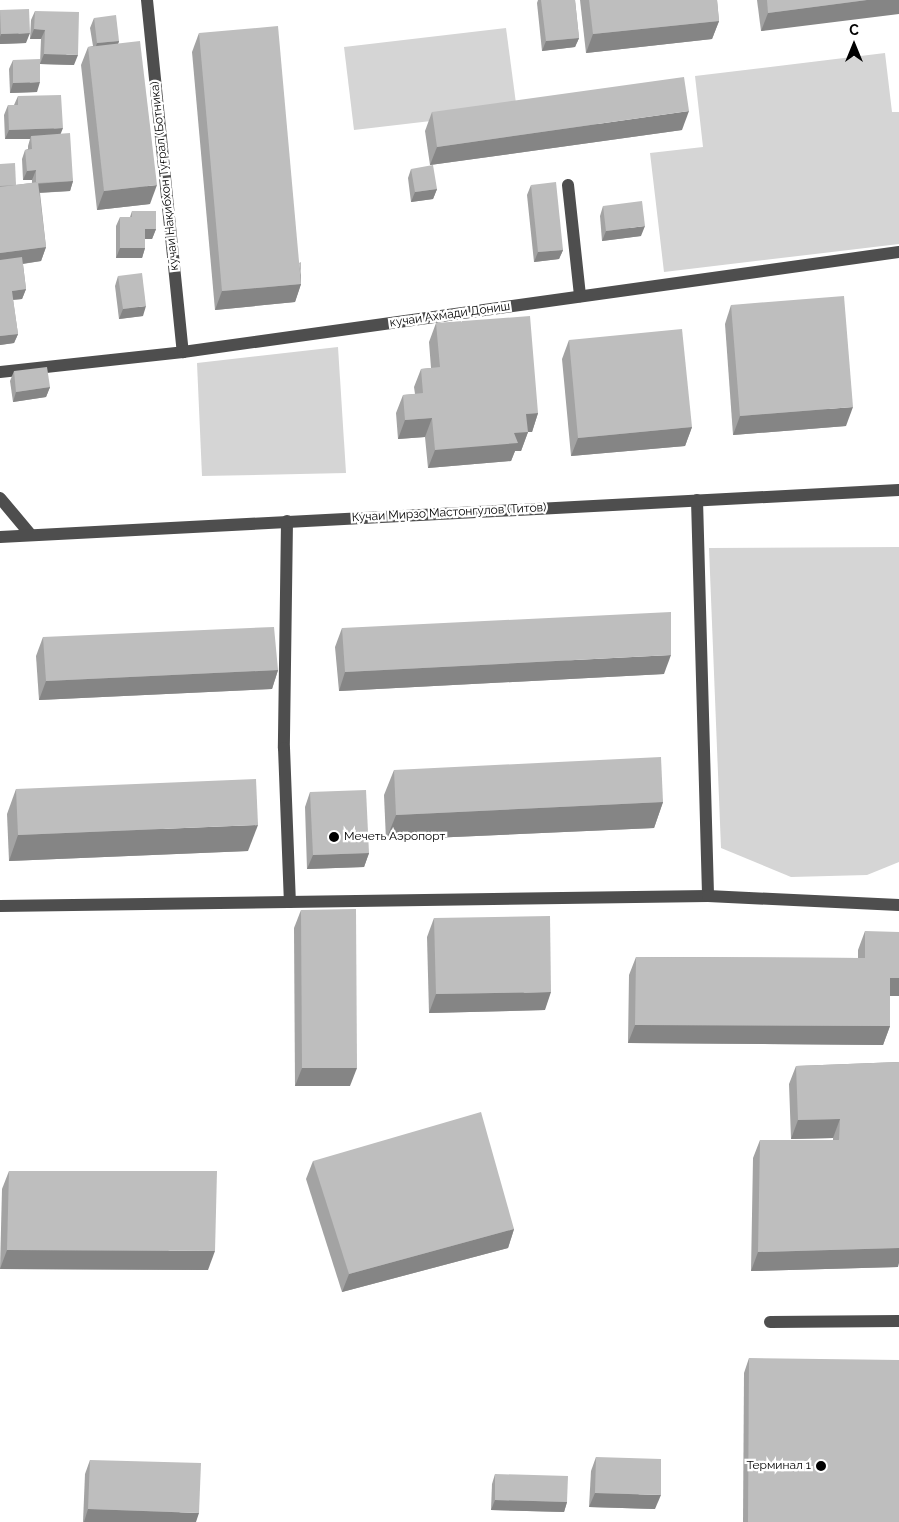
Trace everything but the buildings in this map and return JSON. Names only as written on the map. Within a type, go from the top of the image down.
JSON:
[{"type":"street","name":"кӯчаи Нақибхон Туғрал (Ботника)","points":[[147,0],[183,352]]},
{"type":"street","points":[[568,185],[580,296]]},
{"type":"street","name":"кучаи Ахмади Дониш","points":[[0,372],[183,352],[899,252]]},
{"type":"street","name":"Кучаи Мирзо Мастонгулов (Титов)","points":[[0,537],[899,490]]},
{"type":"street","points":[[0,498],[31,536]]},
{"type":"street","points":[[696,500],[708,896]]},
{"type":"street","points":[[287,521],[284,748],[290,902]]},
{"type":"street","points":[[0,906],[708,896],[899,905]]},
{"type":"street","points":[[770,1322],[899,1321]]},
{"type":"shaded area","points":[[506,28],[517,111],[354,130],[344,47]]},
{"type":"shaded area","points":[[885,53],[892,112],[899,112],[899,244],[664,272],[650,153],[703,147],[695,76]]},
{"type":"shaded area","points":[[338,347],[346,473],[202,476],[197,363]]},
{"type":"shaded area","points":[[899,547],[899,862],[867,875],[791,877],[721,848],[709,548]]},
{"type":"place","name":"Мечеть Аэропорт","points":[[334,837]]},
{"type":"place","name":"Терминал 1","points":[[821,1466]]}]
